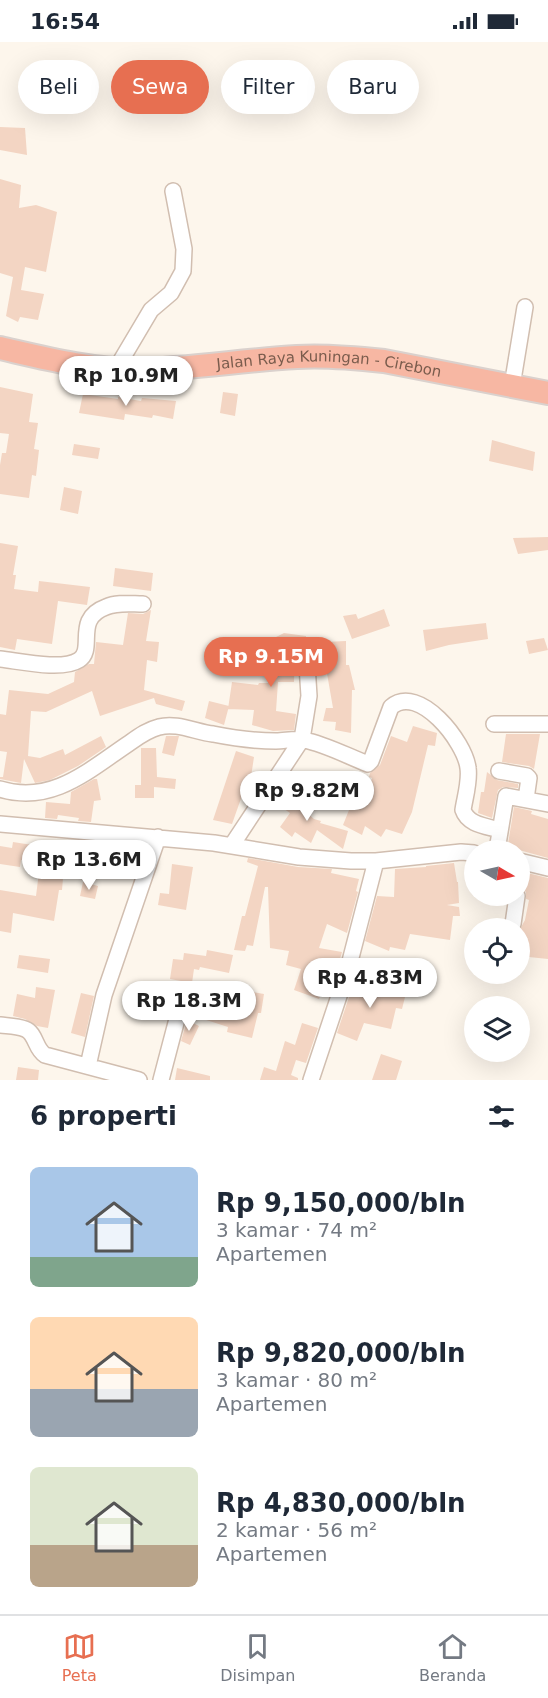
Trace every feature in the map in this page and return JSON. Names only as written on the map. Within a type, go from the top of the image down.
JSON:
[{"type":"highway","name":"Jalan Raya Kuningan - Cirebon","points":[[0,348],[62,361],[135,370],[298,357],[384,362],[548,393]]},
{"type":"street","points":[[116,369],[152,310],[171,293],[183,271],[184,249],[173,191]]},
{"type":"street","points":[[512,386],[525,307]]},
{"type":"street","points":[[0,659],[37,664],[76,662],[85,654],[87,625],[97,611],[108,606],[143,604]]},
{"type":"street","points":[[232,845],[303,739],[309,696],[307,665]]},
{"type":"street","points":[[0,789],[18,794],[31,794],[57,788],[82,777],[146,731],[171,725],[256,740],[303,739],[368,764],[391,707],[397,702],[411,700],[444,726],[458,742],[465,756],[468,770],[463,810],[465,816],[469,821],[500,830]]},
{"type":"street","points":[[494,724],[548,724]]},
{"type":"street","points":[[499,771],[527,776],[526,799]]},
{"type":"street","points":[[498,840],[506,796],[548,804]]},
{"type":"street","points":[[0,824],[158,837],[232,845],[299,857],[351,861],[376,861],[464,852]]},
{"type":"street","points":[[88,1066],[104,995],[158,837]]},
{"type":"street","points":[[310,1080],[354,948],[376,861]]},
{"type":"street","points":[[530,864],[548,868]]},
{"type":"street","points":[[161,1080],[182,1000]]},
{"type":"street","points":[[0,1025],[26,1029],[31,1033],[39,1051],[45,1055],[139,1080]]},
{"type":"building","points":[[0,127],[25,128],[27,155],[0,150]]},
{"type":"building","points":[[0,179],[21,185],[19,208],[36,205],[57,212],[46,272],[25,267],[21,290],[44,294],[38,320],[20,317],[18,322],[6,316],[13,277],[0,273]]},
{"type":"building","points":[[0,387],[33,394],[29,422],[38,423],[34,449],[39,450],[36,476],[32,475],[29,498],[0,494],[0,465],[2,453],[6,453],[9,434],[0,433]]},
{"type":"building","points":[[223,392],[238,394],[235,416],[220,413]]},
{"type":"building","points":[[83,394],[141,401],[142,398],[176,401],[173,419],[153,415],[152,418],[125,414],[124,420],[79,413]]},
{"type":"building","points":[[492,440],[535,452],[533,471],[489,461]]},
{"type":"building","points":[[74,444],[100,448],[98,459],[72,455]]},
{"type":"building","points":[[64,487],[82,491],[78,514],[60,510]]},
{"type":"building","points":[[548,537],[548,550],[518,554],[513,538]]},
{"type":"building","points":[[0,543],[18,546],[13,575],[16,575],[14,589],[38,592],[39,581],[90,587],[87,605],[58,601],[52,644],[17,639],[15,650],[0,647]]},
{"type":"building","points":[[115,568],[153,573],[151,591],[113,586]]},
{"type":"building","points":[[384,609],[390,626],[352,639],[343,616],[356,614],[358,619]]},
{"type":"building","points":[[151,610],[146,641],[159,642],[157,662],[147,660],[144,690],[185,701],[182,711],[156,704],[154,698],[100,716],[92,691],[46,712],[31,711],[28,756],[40,758],[63,749],[65,755],[101,736],[106,747],[78,766],[50,780],[35,783],[24,759],[21,783],[0,779],[3,777],[7,752],[0,751],[0,714],[6,715],[9,690],[48,694],[74,682],[75,672],[89,664],[94,664],[96,642],[123,645],[128,613],[143,614]]},
{"type":"building","points":[[486,623],[488,639],[426,651],[423,630]]},
{"type":"building","points":[[284,633],[306,636],[305,653],[295,655],[294,682],[278,682],[276,711],[296,714],[294,730],[273,731],[252,725],[254,710],[228,709],[232,682],[258,685],[268,683],[271,660],[286,662],[274,638]]},
{"type":"building","points":[[544,638],[548,650],[529,654],[526,641]]},
{"type":"building","points":[[346,641],[346,665],[349,665],[355,690],[352,690],[351,733],[335,730],[336,722],[323,721],[326,708],[333,708],[324,642]]},
{"type":"building","points":[[209,701],[229,706],[224,725],[205,718]]},
{"type":"building","points":[[413,726],[437,733],[435,746],[428,745],[412,812],[402,834],[386,829],[381,837],[365,826],[362,835],[343,825],[353,800],[363,805],[372,778],[369,777],[370,773],[380,765],[391,736],[407,742]]},
{"type":"building","points":[[506,734],[540,734],[534,769],[529,766],[502,762]]},
{"type":"building","points":[[166,736],[179,736],[174,756],[162,753]]},
{"type":"building","points":[[141,748],[156,748],[157,777],[176,779],[175,789],[154,787],[154,798],[135,798],[135,785],[141,785]]},
{"type":"building","points":[[236,751],[254,757],[251,777],[249,776],[232,824],[213,820]]},
{"type":"building","points":[[487,772],[497,780],[518,784],[518,788],[503,787],[498,790],[492,818],[478,813]]},
{"type":"building","points":[[97,779],[101,800],[94,801],[91,822],[58,815],[57,819],[45,818],[46,802],[70,804],[71,792]]},
{"type":"building","points":[[283,791],[299,800],[297,804],[314,819],[321,821],[320,823],[348,831],[343,849],[317,830],[311,843],[295,832],[292,837],[280,827],[290,813],[274,802]]},
{"type":"building","points":[[514,807],[532,811],[531,814],[548,819],[548,858],[530,853],[530,840],[509,840]]},
{"type":"building","points":[[13,842],[77,852],[78,848],[130,854],[127,870],[33,856],[32,862],[21,860],[20,867],[0,864],[0,846],[12,848]]},
{"type":"building","points":[[248,858],[298,867],[332,869],[331,873],[359,879],[356,891],[358,892],[347,933],[327,924],[319,948],[342,952],[330,994],[322,991],[319,999],[294,990],[301,969],[286,965],[289,951],[270,948],[268,887],[265,887],[253,946],[247,945],[245,951],[234,950],[258,866],[247,862]]},
{"type":"building","points":[[454,863],[459,903],[447,905],[459,907],[460,916],[453,916],[450,940],[410,934],[405,950],[390,947],[389,951],[365,941],[377,896],[394,897],[395,869]]},
{"type":"building","points":[[172,864],[193,867],[186,910],[158,905],[160,893],[169,894]]},
{"type":"building","points":[[39,872],[63,878],[54,921],[13,913],[11,933],[0,931],[0,890],[36,896]]},
{"type":"building","points":[[530,874],[548,878],[548,959],[530,957],[530,918],[525,918],[528,906],[530,906]]},
{"type":"building","points":[[83,882],[98,886],[95,899],[80,896]]},
{"type":"building","points":[[207,950],[233,955],[229,973],[200,967],[199,970],[194,969],[192,983],[170,979],[173,959],[183,960],[184,953],[206,956]]},
{"type":"building","points":[[19,955],[50,959],[48,973],[17,968]]},
{"type":"building","points":[[362,981],[406,993],[402,1009],[396,1008],[391,1029],[364,1023],[357,1041],[337,1033],[351,991],[359,993]]},
{"type":"building","points":[[36,987],[55,990],[48,1028],[13,1016],[17,994],[35,998]]},
{"type":"building","points":[[242,990],[264,994],[261,1013],[258,1013],[252,1038],[227,1032],[228,1027],[197,1017],[205,995],[239,1007]]},
{"type":"building","points":[[81,993],[94,996],[85,1037],[71,1033]]},
{"type":"building","points":[[187,1020],[199,1026],[190,1045],[181,1041]]},
{"type":"building","points":[[302,1023],[318,1028],[306,1063],[296,1060],[291,1075],[298,1080],[260,1080],[264,1067],[276,1071],[285,1041],[295,1045]]},
{"type":"building","points":[[381,1054],[402,1061],[396,1080],[372,1080]]},
{"type":"building","points":[[18,1067],[39,1070],[38,1080],[16,1080]]},
{"type":"building","points":[[177,1068],[210,1076],[210,1080],[175,1080]]}]
